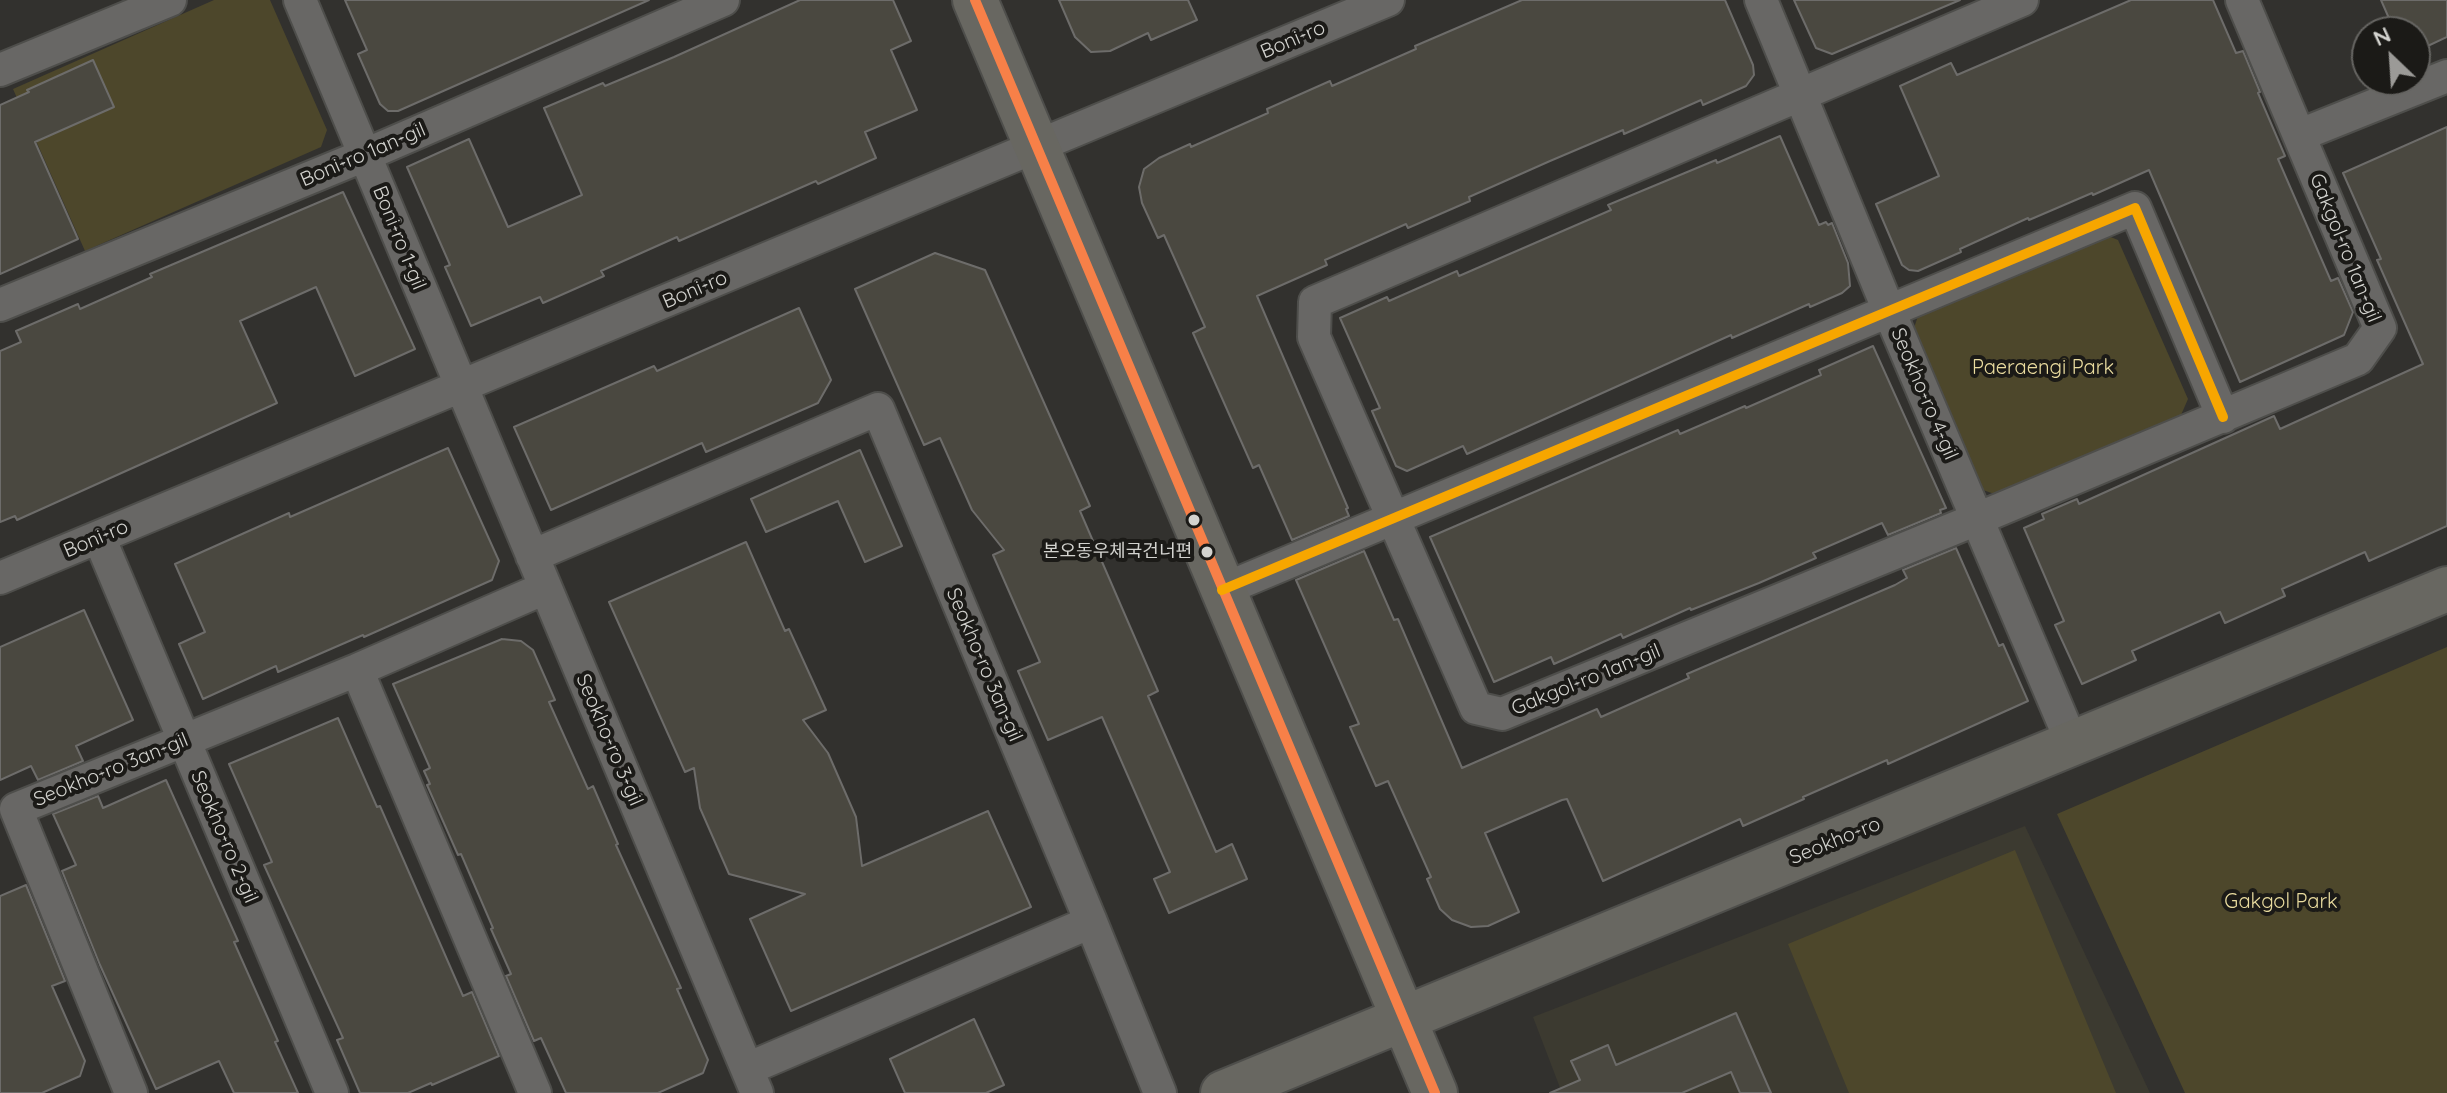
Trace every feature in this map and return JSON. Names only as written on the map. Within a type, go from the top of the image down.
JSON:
[{"type":"main road","points":[[975,0],[1435,1093]]},
{"type":"main road","name":"Seokho-ro","points":[[1223,1093],[2447,589]]},
{"type":"street","points":[[0,70],[170,0]]},
{"type":"street","name":"Boni-ro 1-gil","points":[[300,0],[461,387]]},
{"type":"street","name":"Boni-ro 1an-gil","points":[[0,305],[365,155],[723,0]]},
{"type":"street","name":"Boni-ro","points":[[0,578],[1388,0]]},
{"type":"street","name":"Seokho-ro 4-gil","points":[[1761,0],[2072,743]]},
{"type":"street","name":"Gakgol-ro 1an-gil","points":[[2022,0],[1315,302],[1314,337],[1476,708],[1502,714],[2358,359],[2380,328],[2242,0]]},
{"type":"street","points":[[2300,135],[2447,76]]},
{"type":"street","points":[[1222,590],[2135,208],[2223,417]]},
{"type":"street","name":"Seokho-ro 3-gil","points":[[461,387],[749,1086]]},
{"type":"street","name":"Seokho-ro 3an-gil","points":[[532,556],[878,409],[1091,922]]},
{"type":"street","name":"Seokho-ro 2-gil","points":[[99,537],[332,1093]]},
{"type":"street","name":"Seokho-ro 3an-gil","points":[[124,1091],[16,809],[357,670],[545,588]]},
{"type":"street","points":[[357,670],[535,1093]]},
{"type":"street","points":[[749,1086],[1091,922],[1160,1093]]},
{"type":"shaded area","points":[[2025,826],[2150,1093],[1562,1093],[1533,1017]]},
{"type":"green space","points":[[214,0],[270,0],[327,130],[321,147],[85,251],[13,89]]},
{"type":"green space","name":"Paeraengi Park","points":[[2101,233],[2118,240],[2188,399],[2181,415],[2000,496],[1983,490],[1913,331],[1919,313]]},
{"type":"green space","name":"Gakgol Park","points":[[2447,647],[2447,1093],[2185,1093],[2057,814]]},
{"type":"green space","points":[[2015,850],[2116,1093],[1849,1093],[1788,944]]},
{"type":"building","points":[[345,0],[649,0],[398,111],[388,111],[380,104],[358,54],[367,50]]},
{"type":"building","points":[[800,0],[893,0],[911,41],[891,50],[917,110],[865,132],[876,158],[679,241],[677,237],[601,271],[604,276],[543,303],[540,297],[471,326],[445,267],[450,265],[407,167],[469,139],[508,227],[582,195],[544,108],[674,57]]},
{"type":"building","points":[[1059,0],[1188,0],[1197,20],[1151,40],[1148,33],[1110,51],[1091,52],[1075,37]]},
{"type":"building","points":[[1522,0],[1725,0],[1753,65],[1754,75],[1746,86],[1703,105],[1701,100],[1624,134],[1623,130],[1550,161],[1469,197],[1470,201],[1408,228],[1406,224],[1325,260],[1327,265],[1257,296],[1348,508],[1349,516],[1292,540],[1259,465],[1253,468],[1193,333],[1205,327],[1164,235],[1158,238],[1142,203],[1139,187],[1144,169],[1159,158],[1190,144],[1191,147],[1268,113],[1267,109],[1330,81],[1332,86]]},
{"type":"building","points":[[1794,0],[1960,0],[1832,54],[1816,48]]},
{"type":"building","points":[[2131,0],[2213,0],[2236,53],[2243,51],[2285,156],[2278,159],[2331,281],[2338,278],[2353,312],[2344,335],[2240,382],[2149,170],[2093,195],[2028,218],[1918,271],[1902,265],[1876,204],[1939,176],[1900,86],[1951,63],[1957,75]]},
{"type":"building","points":[[2381,0],[2447,0],[2447,37],[2431,44],[2431,16],[2388,16]]},
{"type":"building","points":[[93,60],[114,107],[35,142],[78,239],[0,274],[0,105]]},
{"type":"building","points":[[2447,127],[2447,526],[2369,561],[2365,552],[2282,589],[2285,596],[2225,623],[2220,612],[2132,651],[2136,660],[2082,684],[2055,625],[2064,621],[2024,528],[2044,519],[2042,514],[2077,499],[2079,504],[2274,416],[2280,429],[2423,364],[2343,173]]},
{"type":"building","points":[[1780,136],[1819,225],[1832,223],[1848,263],[1850,286],[1842,293],[1732,338],[1731,335],[1467,454],[1463,446],[1407,471],[1396,466],[1372,411],[1380,408],[1340,318],[1387,297],[1389,301],[1457,271],[1459,276],[1611,210],[1608,205]]},
{"type":"building","points":[[343,192],[415,349],[355,376],[316,287],[240,321],[277,403],[17,520],[15,516],[0,522],[0,351],[21,342],[16,331],[78,304],[80,309],[152,277],[150,274]]},
{"type":"building","points":[[935,253],[985,270],[1090,506],[1080,511],[1158,691],[1148,696],[1216,852],[1232,844],[1247,879],[1169,913],[1154,879],[1170,872],[1102,717],[1048,740],[1018,671],[1040,662],[993,555],[1004,550],[972,510],[940,438],[924,445],[855,289]]},
{"type":"building","points":[[799,308],[831,380],[818,403],[706,452],[702,443],[551,510],[514,427],[654,366],[657,371]]},
{"type":"building","points":[[1873,346],[1946,508],[1940,510],[1941,513],[1888,535],[1882,523],[1813,553],[1816,558],[1759,583],[1690,608],[1623,638],[1621,634],[1554,664],[1551,657],[1494,682],[1430,537],[1678,430],[1680,434],[1746,408],[1821,375],[1819,370]]},
{"type":"building","points":[[448,448],[499,561],[492,580],[364,637],[278,672],[276,666],[203,699],[179,644],[205,632],[175,564]]},
{"type":"building","points":[[860,450],[902,546],[865,562],[838,501],[766,532],[751,499]]},
{"type":"building","points":[[746,542],[785,631],[789,629],[826,710],[803,720],[828,753],[856,817],[862,866],[988,811],[1031,907],[791,1011],[750,919],[805,894],[729,874],[700,808],[694,768],[685,772],[609,602]]},
{"type":"building","points":[[1956,548],[1999,646],[2003,644],[2028,701],[1888,764],[1887,760],[1743,826],[1740,819],[1603,881],[1567,799],[1562,800],[1485,833],[1519,912],[1488,926],[1471,927],[1452,920],[1440,909],[1427,879],[1431,877],[1388,781],[1376,786],[1350,727],[1359,724],[1296,580],[1364,551],[1394,620],[1398,619],[1462,768],[1597,709],[1601,717],[1689,678],[1687,674],[1895,585],[1907,578],[1903,570]]},
{"type":"building","points":[[84,610],[133,720],[76,746],[83,761],[38,780],[31,766],[0,780],[0,647]]},
{"type":"building","points":[[502,639],[521,641],[533,650],[555,700],[549,702],[588,789],[593,786],[616,845],[681,988],[677,989],[708,1060],[703,1073],[658,1093],[566,1093],[541,1038],[534,1041],[506,976],[511,974],[493,928],[427,785],[430,784],[424,771],[430,768],[393,684]]},
{"type":"building","points":[[338,718],[463,996],[472,992],[499,1056],[408,1093],[360,1093],[337,1040],[343,1038],[264,865],[272,862],[229,764]]},
{"type":"building","points":[[166,780],[238,941],[234,942],[298,1093],[234,1093],[219,1061],[156,1089],[100,965],[62,871],[76,865],[53,814],[98,796],[103,808]]},
{"type":"building","points":[[26,885],[65,981],[52,986],[85,1061],[80,1076],[42,1093],[0,1093],[0,896]]},
{"type":"building","points":[[1736,1013],[1771,1093],[1740,1093],[1731,1072],[1682,1093],[1550,1093],[1580,1080],[1571,1061],[1608,1045],[1616,1065]]},
{"type":"building","points":[[974,1019],[1004,1085],[986,1093],[905,1093],[890,1059]]},
{"type":"transit line","points":[[975,0],[1435,1093]]},
{"type":"transit line","points":[[1222,590],[2135,208],[2223,417]]},
{"type":"place","name":"본오동우체국건너편","points":[[1207,552]]}]
